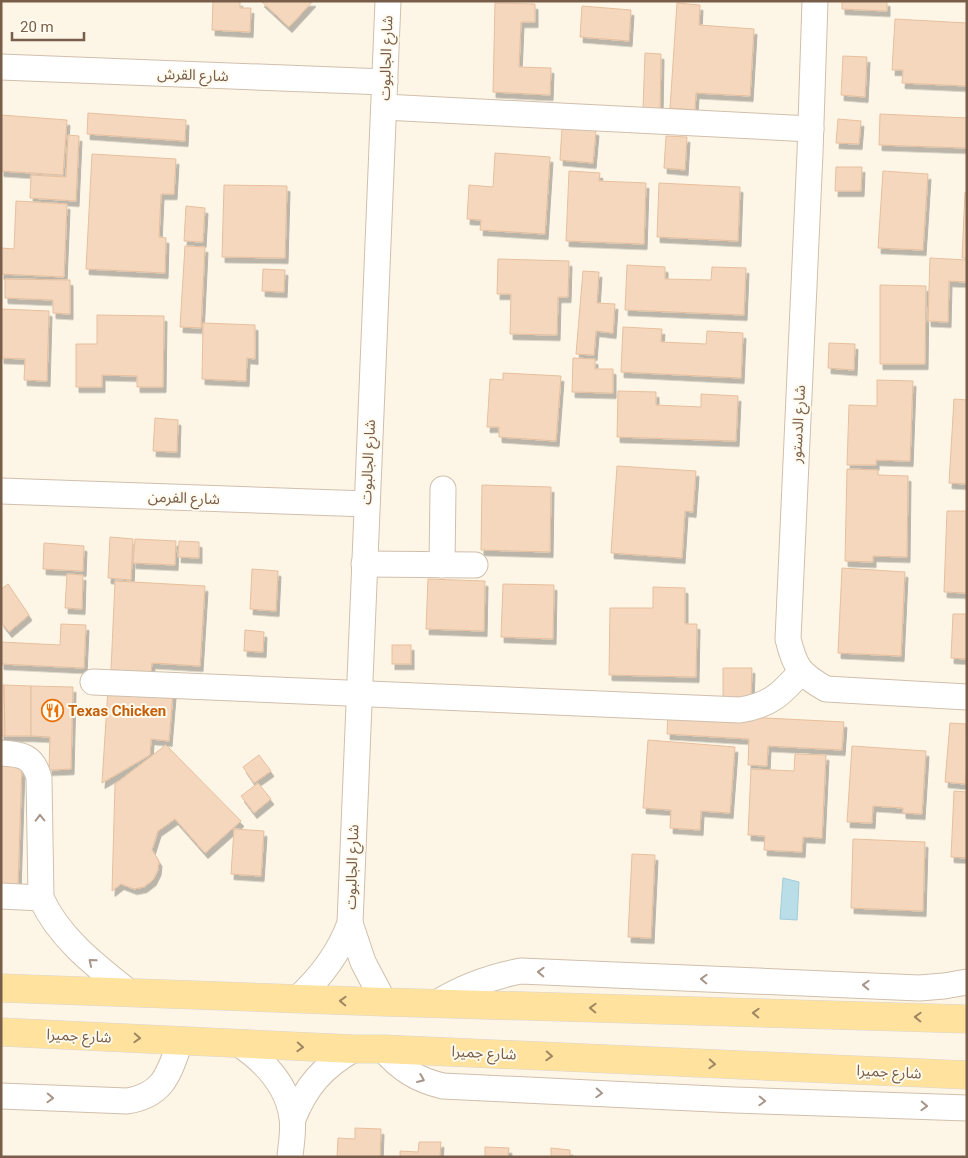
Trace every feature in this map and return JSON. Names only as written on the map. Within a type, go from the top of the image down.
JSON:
[{"type":"main road","points":[[1,988],[435,1004],[967,1019]]},
{"type":"main road","name":"شارع جميرا","points":[[1,1032],[967,1075]]},
{"type":"street","name":"شارع الجالبوت","points":[[297,999],[316,982],[332,962],[350,923],[388,1]]},
{"type":"street","name":"شارع الدستور","points":[[801,672],[793,660],[788,639],[816,1]]},
{"type":"street","name":"شارع القرش","points":[[1,67],[384,82]]},
{"type":"street","points":[[384,107],[811,129]]},
{"type":"street","points":[[442,565],[443,489]]},
{"type":"street","name":"شارع الفرمن","points":[[1,491],[366,504]]},
{"type":"street","points":[[364,564],[474,565]]},
{"type":"street","points":[[93,682],[740,710],[757,707],[770,701],[781,694],[801,672],[812,681],[826,688],[967,697]]},
{"type":"street","points":[[1,753],[23,756],[34,765],[39,778],[41,898],[47,911],[80,952],[130,993]]},
{"type":"street","points":[[1,896],[41,898]]},
{"type":"street","name":"شارع الجالبوت","points":[[350,923],[363,962],[384,1002]]},
{"type":"street","points":[[435,1004],[469,985],[504,974],[521,971],[918,988],[967,982]]},
{"type":"street","points":[[1,1096],[127,1101],[140,1099],[152,1093],[161,1085],[168,1074],[181,1040]]},
{"type":"street","points":[[239,1044],[252,1052],[274,1076],[293,1119]]},
{"type":"street","points":[[290,1157],[293,1119],[299,1104],[316,1078],[354,1049]]},
{"type":"street","points":[[383,1049],[395,1063],[409,1074],[425,1082],[443,1086],[734,1100],[967,1108]]},
{"type":"water","points":[[783,878],[799,882],[797,920],[780,919]]},
{"type":"building","points":[[213,1],[240,1],[240,8],[251,8],[250,32],[212,30]]},
{"type":"building","points":[[261,1],[313,1],[289,27]]},
{"type":"building","points":[[842,1],[887,1],[887,11],[842,9]]},
{"type":"building","points":[[495,3],[535,4],[535,22],[521,22],[519,67],[551,68],[550,95],[493,92]]},
{"type":"building","points":[[677,3],[700,5],[699,25],[754,29],[750,96],[696,93],[695,110],[670,108]]},
{"type":"building","points":[[582,6],[631,10],[629,41],[580,37]]},
{"type":"building","points":[[895,19],[967,23],[967,86],[902,83],[903,70],[892,70]]},
{"type":"building","points":[[645,53],[661,54],[660,110],[643,109]]},
{"type":"building","points":[[843,56],[867,57],[865,97],[841,95]]},
{"type":"building","points":[[88,113],[186,120],[185,141],[87,134]]},
{"type":"building","points":[[880,114],[967,118],[967,148],[879,145]]},
{"type":"building","points":[[1,115],[67,120],[63,175],[1,171]]},
{"type":"building","points":[[838,119],[861,121],[859,144],[836,143]]},
{"type":"building","points":[[562,127],[596,130],[593,163],[560,160]]},
{"type":"building","points":[[68,135],[79,136],[76,201],[30,198],[31,175],[66,177]]},
{"type":"building","points":[[666,136],[687,137],[685,170],[664,168]]},
{"type":"building","points":[[495,153],[550,157],[545,234],[480,230],[481,220],[467,219],[469,185],[493,187]]},
{"type":"building","points":[[92,154],[176,159],[174,194],[161,194],[159,237],[166,238],[165,273],[86,269]]},
{"type":"building","points":[[836,167],[862,167],[861,191],[835,191]]},
{"type":"building","points":[[569,171],[600,173],[599,181],[646,183],[644,244],[566,241]]},
{"type":"building","points":[[883,171],[928,174],[923,250],[878,248]]},
{"type":"building","points":[[659,183],[740,187],[738,241],[657,237]]},
{"type":"building","points":[[224,185],[287,186],[285,258],[222,257]]},
{"type":"building","points":[[965,192],[967,193],[967,258],[962,258]]},
{"type":"building","points":[[16,201],[67,204],[64,277],[1,274],[1,248],[14,249]]},
{"type":"building","points":[[186,206],[205,208],[203,242],[184,241]]},
{"type":"building","points":[[185,246],[205,247],[201,328],[180,327]]},
{"type":"building","points":[[930,258],[967,260],[967,282],[949,281],[948,322],[928,321]]},
{"type":"building","points":[[498,259],[569,261],[568,297],[558,297],[557,335],[510,334],[511,294],[497,294]]},
{"type":"building","points":[[627,265],[665,267],[665,279],[711,280],[712,267],[746,268],[744,315],[625,310]]},
{"type":"building","points":[[263,269],[285,270],[284,292],[262,291]]},
{"type":"building","points":[[583,271],[599,272],[597,303],[615,304],[613,333],[596,331],[594,355],[576,354]]},
{"type":"building","points":[[5,279],[70,280],[70,314],[53,313],[53,300],[5,298]]},
{"type":"building","points":[[880,285],[926,286],[925,364],[880,364]]},
{"type":"building","points":[[1,309],[49,311],[47,381],[24,380],[25,359],[1,358]]},
{"type":"building","points":[[97,315],[164,316],[163,387],[137,387],[137,376],[102,375],[102,387],[76,387],[76,344],[97,344]]},
{"type":"building","points":[[203,323],[255,325],[255,359],[247,358],[246,381],[202,379]]},
{"type":"building","points":[[623,327],[662,329],[661,342],[706,344],[707,331],[743,333],[741,378],[621,372]]},
{"type":"building","points":[[829,343],[855,344],[854,370],[828,368]]},
{"type":"building","points":[[573,358],[595,359],[595,369],[613,369],[613,393],[572,392]]},
{"type":"building","points":[[503,373],[561,376],[556,441],[499,437],[499,427],[487,427],[490,379],[503,380]]},
{"type":"building","points":[[877,380],[913,381],[910,461],[876,460],[876,465],[847,465],[849,405],[877,406]]},
{"type":"building","points":[[618,391],[656,392],[656,405],[701,407],[701,394],[738,396],[736,441],[617,437]]},
{"type":"building","points":[[954,399],[967,400],[967,484],[949,483]]},
{"type":"building","points":[[155,418],[178,420],[177,452],[153,451]]},
{"type":"building","points":[[617,466],[696,471],[693,512],[685,511],[682,558],[611,553]]},
{"type":"building","points":[[847,469],[878,470],[878,475],[908,476],[907,557],[873,556],[873,562],[845,561]]},
{"type":"building","points":[[482,485],[551,487],[550,552],[481,550]]},
{"type":"building","points":[[947,511],[967,511],[967,593],[944,592]]},
{"type":"building","points":[[110,537],[133,539],[131,580],[108,578]]},
{"type":"building","points":[[135,539],[176,541],[175,565],[133,563]]},
{"type":"building","points":[[179,541],[199,542],[199,558],[178,557]]},
{"type":"building","points":[[44,543],[84,546],[83,571],[43,569]]},
{"type":"building","points":[[842,568],[905,572],[901,656],[838,653]]},
{"type":"building","points":[[252,569],[278,571],[276,611],[250,609]]},
{"type":"building","points":[[67,574],[83,575],[82,609],[65,608]]},
{"type":"building","points":[[428,579],[485,581],[484,631],[426,629]]},
{"type":"building","points":[[115,581],[205,586],[200,666],[152,663],[151,672],[111,670]]},
{"type":"building","points":[[8,584],[29,615],[9,632],[1,622],[1,589]]},
{"type":"building","points":[[503,584],[554,585],[553,639],[501,637]]},
{"type":"building","points":[[653,587],[685,588],[685,624],[697,624],[696,677],[609,675],[610,608],[653,608]]},
{"type":"building","points":[[953,614],[967,614],[967,659],[951,658]]},
{"type":"building","points":[[61,624],[86,625],[84,668],[1,664],[1,642],[60,645]]},
{"type":"building","points":[[245,630],[264,632],[263,652],[244,651]]},
{"type":"building","points":[[392,645],[411,645],[411,664],[392,664]]},
{"type":"building","points":[[723,668],[752,668],[751,699],[723,699]]},
{"type":"building","points":[[1,685],[4,685],[5,736],[1,736]]},
{"type":"building","points":[[4,685],[31,686],[31,736],[5,736]]},
{"type":"building","name":"Texas Chicken","points":[[31,686],[73,687],[71,769],[49,770],[50,737],[31,736]]},
{"type":"building","points":[[108,689],[173,693],[169,741],[151,739],[150,755],[102,783]]},
{"type":"building","points":[[668,713],[844,722],[842,750],[768,746],[767,766],[748,765],[749,739],[667,734]]},
{"type":"building","points":[[950,723],[966,724],[967,765],[965,784],[945,782]]},
{"type":"building","points":[[648,740],[735,747],[730,813],[701,811],[700,830],[670,828],[671,810],[643,808]]},
{"type":"building","points":[[166,745],[241,821],[205,853],[175,819],[158,831],[152,850],[159,861],[158,870],[153,880],[144,887],[134,889],[121,884],[112,891],[115,784]]},
{"type":"building","points":[[852,746],[926,751],[922,814],[903,813],[903,808],[873,806],[872,823],[847,822]]},
{"type":"building","points":[[795,754],[826,755],[822,838],[803,837],[802,852],[764,850],[765,836],[748,835],[751,769],[794,771]]},
{"type":"building","points":[[259,755],[271,771],[254,783],[243,767]]},
{"type":"building","points":[[1,763],[22,763],[18,887],[1,886]]},
{"type":"building","points":[[258,783],[271,799],[254,813],[241,796]]},
{"type":"building","points":[[954,791],[967,792],[967,858],[951,857]]},
{"type":"building","points":[[234,829],[264,831],[261,876],[231,874]]},
{"type":"building","points":[[853,839],[925,842],[923,911],[851,908]]},
{"type":"building","points":[[632,854],[655,855],[651,938],[628,937]]},
{"type":"building","points":[[355,1128],[381,1129],[380,1157],[337,1157],[338,1138],[355,1139]]},
{"type":"building","points":[[419,1142],[441,1142],[440,1157],[400,1157],[400,1151],[418,1152]]},
{"type":"building","points":[[485,1147],[509,1148],[508,1157],[485,1157]]},
{"type":"building","points":[[551,1148],[570,1150],[570,1157],[551,1157]]},
{"type":"place","name":"Texas Chicken","points":[[52,711]]}]
